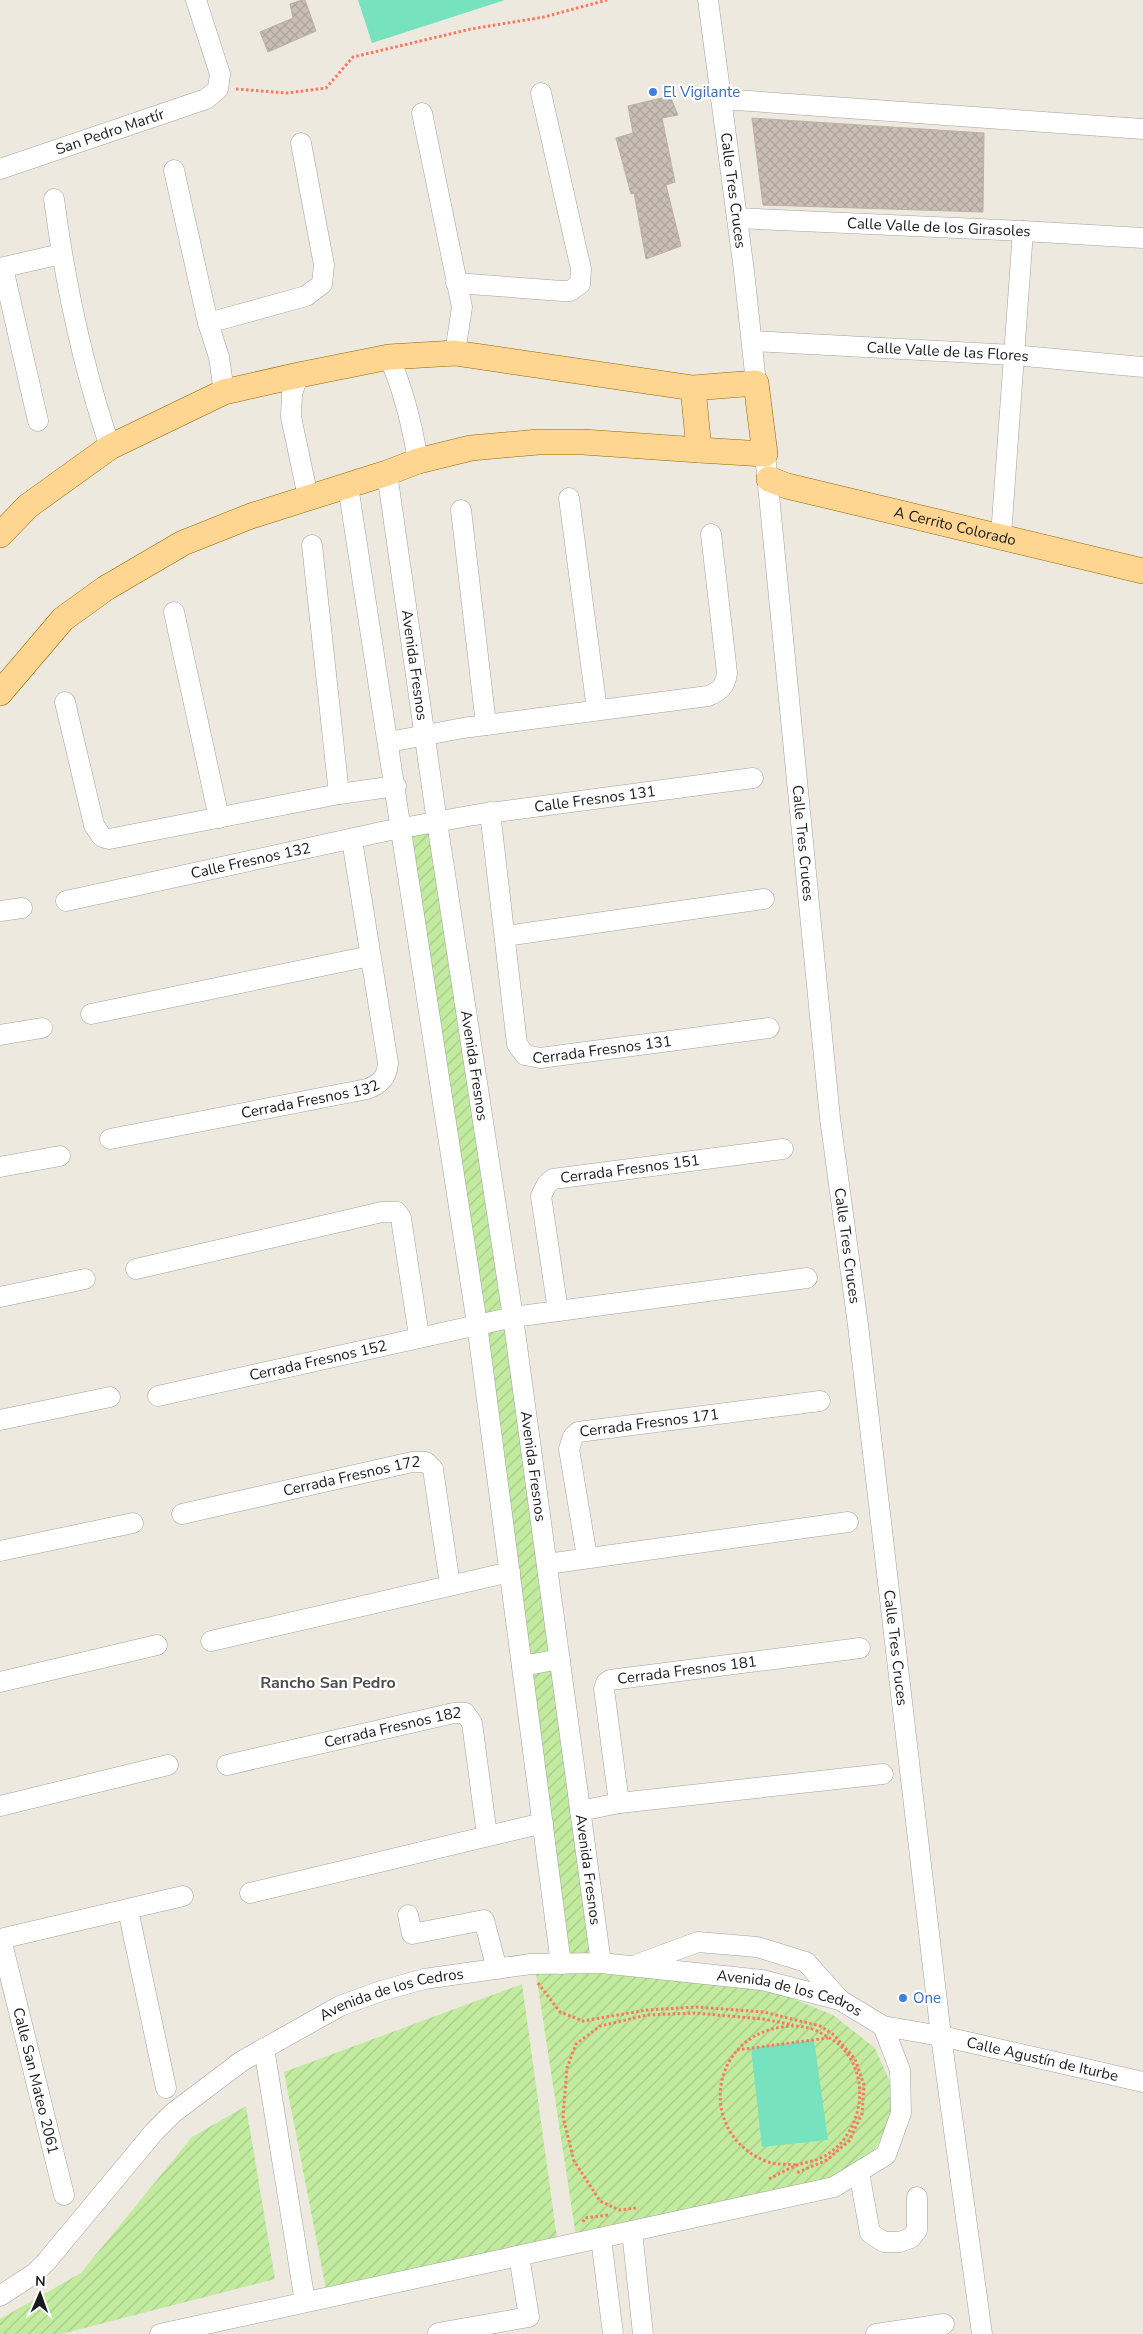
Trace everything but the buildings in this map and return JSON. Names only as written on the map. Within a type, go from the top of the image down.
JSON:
[{"type":"main road","points":[[0,535],[28,506],[110,447],[224,392],[299,375],[389,357],[455,353],[693,388],[756,383],[765,454],[641,444],[538,442],[471,448],[418,461],[348,486],[251,516],[183,544],[106,588],[63,619],[0,694]]},
{"type":"main road","points":[[693,388],[699,450]]},
{"type":"main road","name":"A Cerrito Colorado","points":[[769,479],[787,486],[1143,571]]},
{"type":"street","points":[[196,0],[220,74],[218,89]]},
{"type":"street","name":"Calle Tres Cruces","points":[[708,0],[756,383]]},
{"type":"street","name":"San Pedro Martír","points":[[0,169],[206,99],[218,89]]},
{"type":"street","points":[[456,283],[562,291],[570,291],[580,284],[581,269],[541,93]]},
{"type":"street","points":[[721,98],[1143,129]]},
{"type":"street","points":[[422,113],[462,307],[455,353]]},
{"type":"street","points":[[208,323],[306,296],[322,284],[324,264],[301,143]]},
{"type":"street","points":[[174,170],[208,323],[219,357],[224,392]]},
{"type":"street","points":[[54,199],[61,254],[94,400],[110,447]]},
{"type":"street","name":"Calle Valle de los Girasoles","points":[[736,218],[1143,238]]},
{"type":"street","points":[[1000,536],[1023,231]]},
{"type":"street","points":[[38,422],[1,268],[61,254]]},
{"type":"street","name":"Calle Valle de las Flores","points":[[752,341],[1013,355],[1143,367]]},
{"type":"street","points":[[389,357],[402,387],[411,421],[418,461]]},
{"type":"street","points":[[299,375],[292,393],[291,417],[308,497]]},
{"type":"street","name":"Calle Tres Cruces","points":[[765,454],[769,479],[830,1118],[858,1325],[941,2036],[982,2334]]},
{"type":"street","name":"Avenida Fresnos","points":[[387,473],[424,736],[513,1317],[601,1963]]},
{"type":"street","points":[[348,486],[396,786],[477,1324],[561,1964]]},
{"type":"street","points":[[569,498],[597,710]]},
{"type":"street","points":[[461,510],[486,725]]},
{"type":"street","points":[[389,742],[486,725],[708,696],[723,688],[727,674],[711,534]]},
{"type":"street","points":[[312,545],[339,794]]},
{"type":"street","points":[[174,612],[219,818]]},
{"type":"street","points":[[65,702],[94,825],[102,837],[116,839],[339,794],[396,786]]},
{"type":"street","name":"Calle Fresnos 131","points":[[437,822],[490,812],[754,778]]},
{"type":"street","name":"Cerrada Fresnos 131","points":[[490,812],[518,1044],[525,1055],[532,1058],[769,1028]]},
{"type":"street","name":"Calle Fresnos 132","points":[[66,901],[437,822]]},
{"type":"street","name":"Cerrada Fresnos 132","points":[[110,1139],[367,1089],[385,1078],[388,1063],[352,840]]},
{"type":"street","points":[[505,936],[764,899]]},
{"type":"street","points":[[0,911],[22,908]]},
{"type":"street","points":[[91,1014],[370,956]]},
{"type":"street","points":[[0,1035],[42,1028]]},
{"type":"street","name":"Cerrada Fresnos 151","points":[[558,1312],[542,1196],[547,1184],[553,1180],[783,1149]]},
{"type":"street","points":[[0,1167],[60,1156]]},
{"type":"street","points":[[136,1269],[382,1212],[396,1212],[401,1218],[419,1336]]},
{"type":"street","points":[[477,1324],[513,1317],[807,1278]]},
{"type":"street","points":[[0,1297],[85,1279]]},
{"type":"street","name":"Cerrada Fresnos 152","points":[[158,1396],[477,1324]]},
{"type":"street","points":[[0,1420],[110,1398]]},
{"type":"street","name":"Cerrada Fresnos 171","points":[[587,1557],[570,1449],[573,1437],[578,1432],[820,1401]]},
{"type":"street","name":"Cerrada Fresnos 172","points":[[182,1514],[412,1462],[426,1462],[433,1469],[450,1585]]},
{"type":"street","points":[[0,1551],[133,1522]]},
{"type":"street","points":[[547,1564],[848,1522]]},
{"type":"street","points":[[211,1640],[510,1572]]},
{"type":"street","points":[[0,1682],[157,1645]]},
{"type":"street","name":"Cerrada Fresnos 181","points":[[619,1804],[604,1689],[606,1683],[610,1680],[860,1648]]},
{"type":"street","points":[[522,1666],[560,1659]]},
{"type":"street","name":"Cerrada Fresnos 182","points":[[227,1765],[454,1713],[465,1713],[472,1723],[487,1835]]},
{"type":"street","points":[[0,1806],[168,1765]]},
{"type":"street","points":[[580,1811],[619,1804],[883,1774]]},
{"type":"street","points":[[250,1893],[543,1823]]},
{"type":"street","points":[[0,1939],[183,1896]]},
{"type":"street","points":[[128,1910],[166,2088]]},
{"type":"street","points":[[412,1934],[484,1920],[497,1970]]},
{"type":"street","name":"Calle San Mateo 2061","points":[[0,1939],[64,2195]]},
{"type":"street","points":[[634,1966],[698,1942],[757,1947],[806,1962],[840,2000]]},
{"type":"street","name":"Avenida de los Cedros","points":[[0,2296],[34,2273],[46,2262],[154,2132],[173,2113],[242,2061],[340,2006],[381,1991],[424,1979],[531,1964],[601,1963],[762,1980],[840,2000],[883,2026],[941,2036]]},
{"type":"street","points":[[160,2334],[834,2187],[886,2155],[902,2113],[900,2070],[883,2026]]},
{"type":"street","name":"Calle Agustín de Iturbe","points":[[941,2036],[1143,2082]]},
{"type":"street","points":[[264,2048],[305,2302]]},
{"type":"street","points":[[858,2172],[870,2233],[884,2242],[900,2242],[911,2238],[917,2230],[917,2197]]},
{"type":"street","points":[[632,2231],[643,2334]]},
{"type":"street","points":[[602,2238],[613,2334]]},
{"type":"street","points":[[438,2333],[529,2317],[519,2256]]},
{"type":"street","points":[[876,2334],[944,2324]]},
{"type":"path","points":[[218,89],[288,93],[326,88],[353,57],[471,28],[544,17],[607,0]]},
{"type":"path","points":[[531,1964],[540,1986],[560,2012],[583,2021],[646,2010],[696,2007],[764,2012],[820,2026],[834,2035],[855,2059],[864,2085],[862,2114],[849,2141],[826,2160],[792,2176]]},
{"type":"path","points":[[646,2206],[619,2210],[600,2201],[574,2161],[563,2117],[567,2068],[576,2044],[600,2026],[647,2015],[695,2013],[762,2019],[817,2030],[838,2043],[852,2062],[860,2086],[858,2113],[846,2138],[825,2156],[798,2165],[764,2182]]},
{"type":"path","points":[[793,2025],[764,2030],[740,2045],[724,2070],[719,2098],[726,2126],[744,2149],[769,2163],[798,2165]]},
{"type":"path","points":[[736,2050],[829,2038]]},
{"type":"path","points":[[576,2244],[577,2233],[585,2218],[638,2212]]},
{"type":"green space","points":[[358,0],[505,0],[372,43]]},
{"type":"green space","points":[[437,822],[601,1963],[561,1964],[401,829]]},
{"type":"green space","points":[[568,1970],[759,1985],[833,2015],[875,2048],[894,2091],[889,2125],[871,2156],[830,2181],[577,2243],[536,1974]]},
{"type":"green space","points":[[522,1984],[557,2238],[326,2289],[284,2072]]},
{"type":"green space","points":[[814,2040],[828,2140],[762,2147],[751,2048]]},
{"type":"green space","points":[[246,2106],[275,2279],[61,2334],[0,2334],[0,2319],[81,2273],[192,2137]]},
{"type":"place","name":"El Vigilante","points":[[653,92]]},
{"type":"place","name":"One","points":[[903,1998]]},
{"type":"district","name":"Rancho San Pedro","points":[[328,1682]]}]
